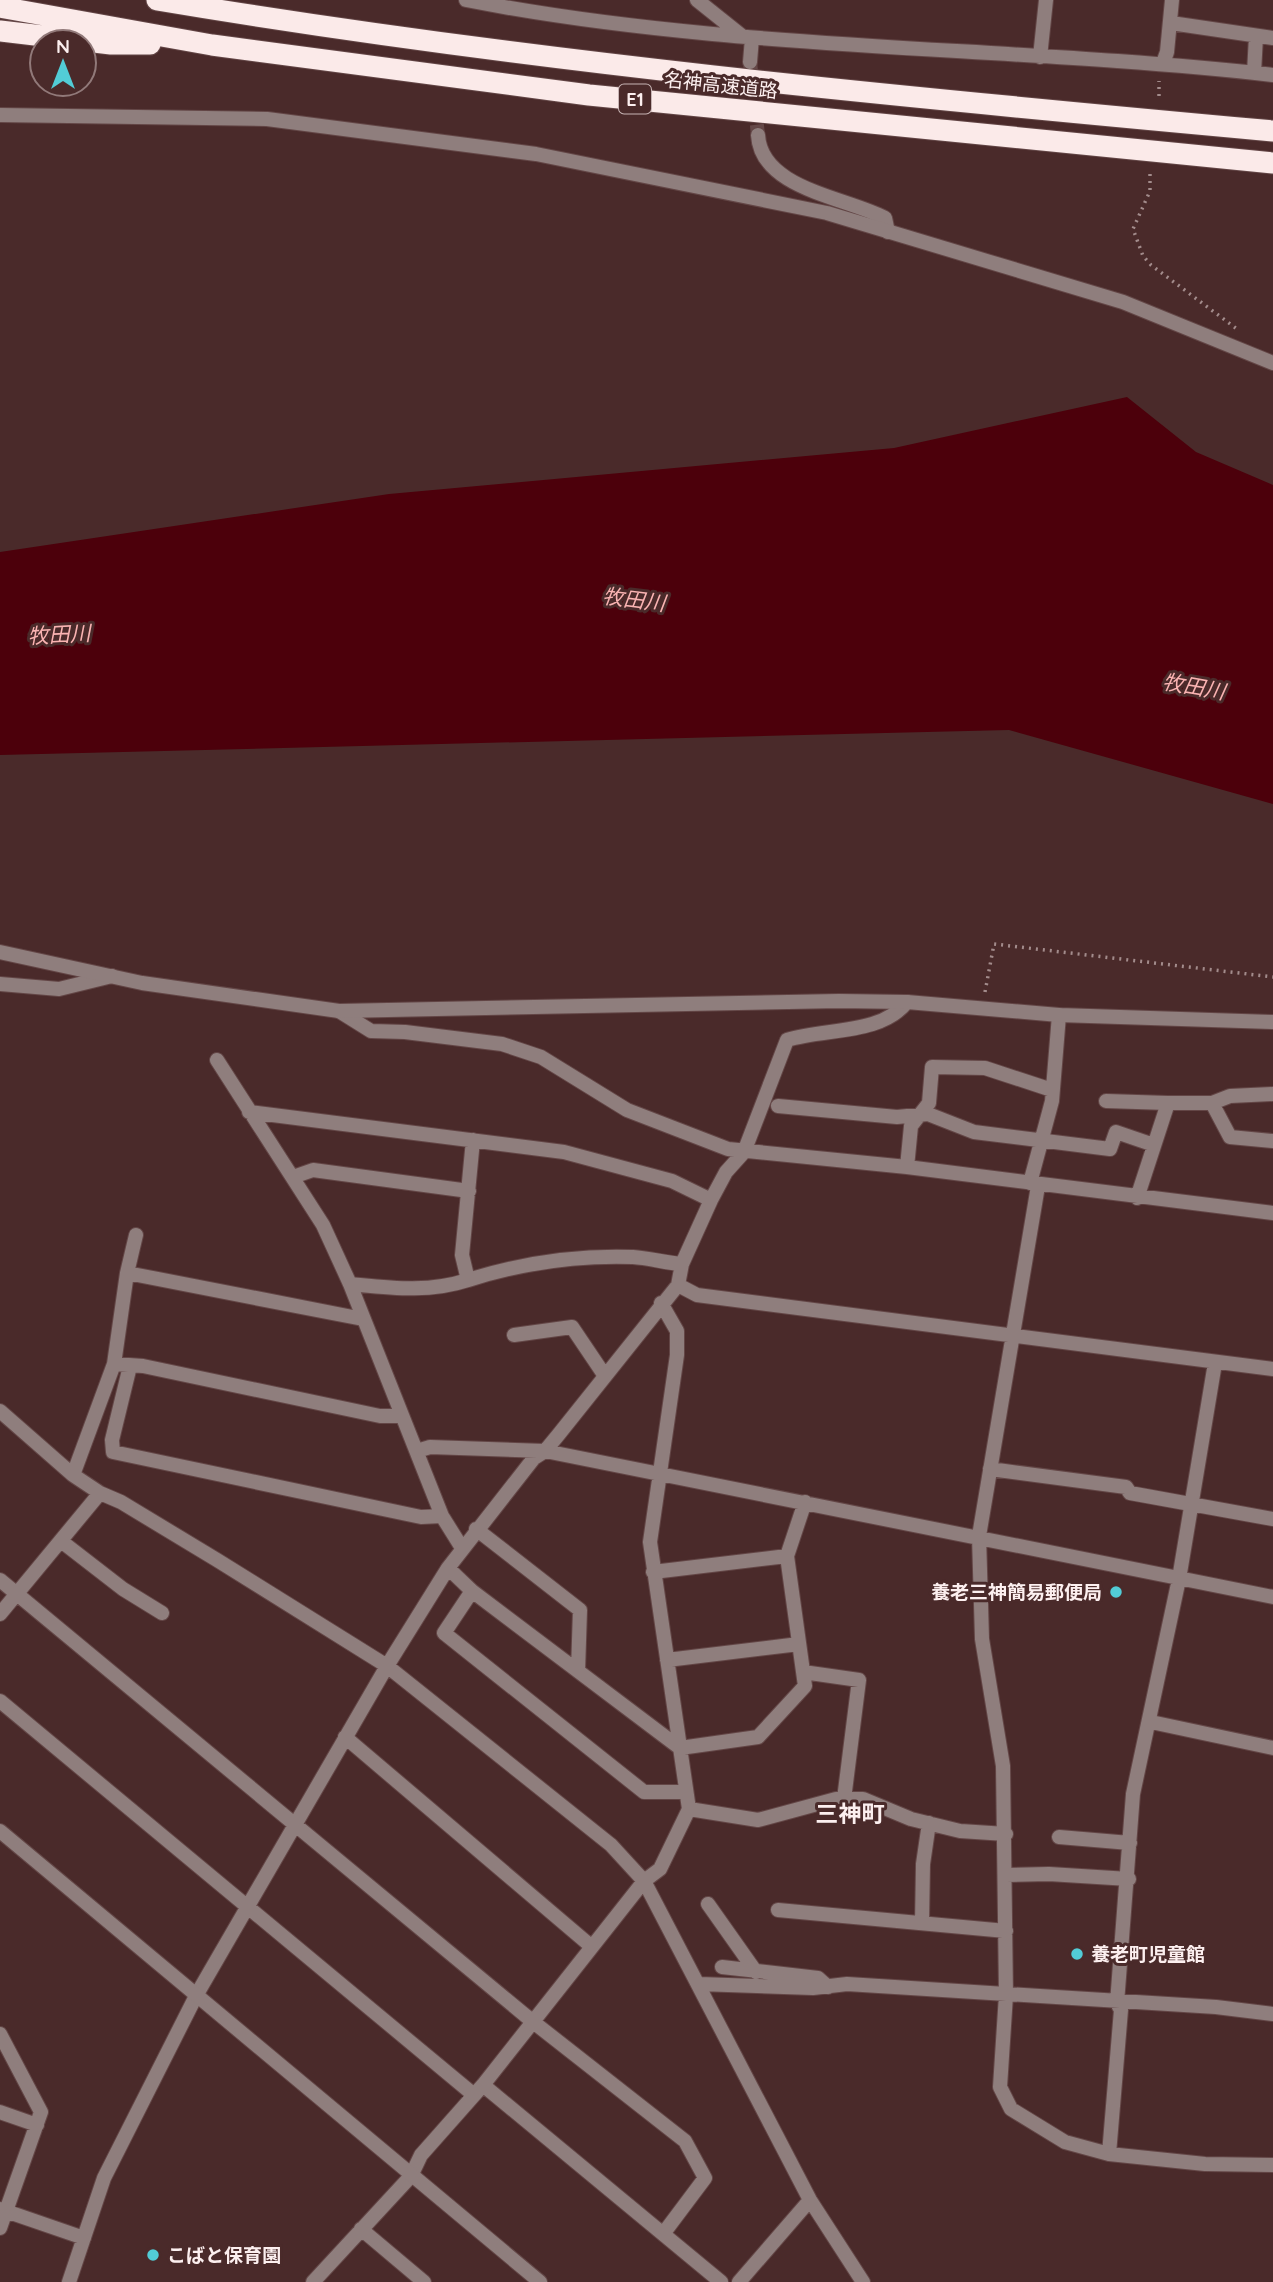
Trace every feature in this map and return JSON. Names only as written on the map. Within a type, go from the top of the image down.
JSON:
[{"type":"highway","name":"名神高速道路","points":[[157,0],[288,22],[493,49],[970,103],[1273,131]]},
{"type":"highway","points":[[204,0],[288,22]]},
{"type":"highway","name":"名神高速道路","points":[[0,6],[212,45],[589,95],[1273,163]]},
{"type":"highway","points":[[0,31],[110,44],[212,45]]},
{"type":"street","points":[[466,0],[748,38],[1163,63],[1273,75]]},
{"type":"street","points":[[697,0],[748,38],[750,62]]},
{"type":"street","points":[[1040,57],[1046,0]]},
{"type":"street","points":[[1163,63],[1171,23],[1172,0]]},
{"type":"street","points":[[1171,23],[1273,38]]},
{"type":"street","points":[[1254,73],[1256,36]]},
{"type":"street","points":[[0,115],[267,119],[522,153],[827,213],[1123,302],[1273,363]]},
{"type":"street","points":[[758,135],[759,150],[765,161],[781,176],[885,218],[888,232]]},
{"type":"street","points":[[0,952],[112,976],[339,1011],[907,1002],[1059,1015],[1273,1022]]},
{"type":"street","points":[[0,984],[59,989],[112,976]]},
{"type":"street","points":[[69,2282],[104,2178],[197,1994],[295,1821],[447,1568],[476,1529],[534,1458],[545,1451],[678,1285],[682,1264],[711,1200],[726,1172],[744,1152],[787,1040],[880,1022],[897,1015],[907,1002]]},
{"type":"street","points":[[339,1011],[370,1031],[405,1032],[502,1044],[541,1057],[627,1110],[728,1149],[907,1167],[1273,1213]]},
{"type":"street","points":[[1059,1015],[1052,1090],[1040,1142],[979,1536],[982,1639],[1003,1766],[1006,1834],[1006,1995],[1000,2087],[1011,2109],[1065,2141],[1109,2154],[1205,2164],[1273,2165]]},
{"type":"street","points":[[217,1060],[323,1225],[350,1284],[442,1516],[462,1548]]},
{"type":"street","points":[[907,1167],[912,1126],[929,1103],[932,1067],[985,1068],[1052,1090]]},
{"type":"street","points":[[1106,1101],[1212,1103],[1230,1096],[1273,1094]]},
{"type":"street","points":[[1137,1198],[1168,1103]]},
{"type":"street","points":[[1212,1103],[1230,1137],[1273,1141]]},
{"type":"street","points":[[778,1106],[897,1117],[928,1114],[974,1132],[1110,1149],[1116,1132],[1154,1145]]},
{"type":"street","points":[[249,1112],[564,1152],[672,1181],[711,1200]]},
{"type":"street","points":[[468,1280],[462,1255],[473,1140]]},
{"type":"street","points":[[293,1177],[313,1170],[469,1191]]},
{"type":"street","points":[[74,1475],[114,1364],[127,1273],[136,1235]]},
{"type":"street","points":[[350,1284],[418,1291],[446,1287],[522,1263],[573,1258],[635,1257],[682,1264]]},
{"type":"street","points":[[127,1273],[363,1319]]},
{"type":"street","points":[[678,1285],[697,1295],[1273,1369]]},
{"type":"street","points":[[313,2282],[411,2176],[421,2155],[479,2090],[644,1881],[660,1869],[689,1809],[650,1542],[662,1474],[677,1355],[677,1331],[661,1303]]},
{"type":"street","points":[[514,1335],[572,1327],[605,1376]]},
{"type":"street","points":[[1109,2154],[1121,2010],[1117,2003],[1129,1879],[1133,1794],[1151,1722],[1180,1578],[1215,1363]]},
{"type":"street","points":[[114,1364],[142,1366],[380,1416],[401,1416]]},
{"type":"street","points":[[130,1366],[112,1440],[113,1452],[421,1517],[442,1516]]},
{"type":"street","points":[[0,1411],[74,1475],[100,1493],[121,1502],[207,1553],[387,1666],[611,1845],[644,1881],[810,2200],[863,2282]]},
{"type":"street","points":[[417,1451],[430,1447],[545,1451],[1273,1597]]},
{"type":"street","points":[[990,1469],[1098,1482],[1126,1488],[1130,1493],[1273,1519]]},
{"type":"street","points":[[0,1614],[100,1493]]},
{"type":"street","points":[[447,1568],[472,1591],[680,1748],[758,1737],[805,1686],[787,1556],[805,1502]]},
{"type":"street","points":[[476,1529],[580,1610],[578,1671]]},
{"type":"street","points":[[61,1541],[123,1589],[162,1613]]},
{"type":"street","points":[[653,1572],[787,1556]]},
{"type":"street","points":[[0,1580],[295,1821],[532,2021],[685,2141],[705,2178],[663,2234]]},
{"type":"street","points":[[472,1591],[444,1633],[644,1792],[686,1792]]},
{"type":"street","points":[[667,1660],[799,1644]]},
{"type":"street","points":[[803,1672],[859,1681],[844,1798]]},
{"type":"street","points":[[0,1701],[248,1906],[721,2282]]},
{"type":"street","points":[[1151,1722],[1273,1748]]},
{"type":"street","points":[[345,1737],[592,1947]]},
{"type":"street","points":[[689,1809],[758,1820],[844,1798],[863,1798],[929,1823],[960,1831],[1006,1834]]},
{"type":"street","points":[[922,1923],[923,1864],[929,1823]]},
{"type":"street","points":[[0,1831],[540,2282]]},
{"type":"street","points":[[1059,1837],[1130,1843]]},
{"type":"street","points":[[1006,1875],[1049,1874],[1129,1879]]},
{"type":"street","points":[[708,1905],[756,1972]]},
{"type":"street","points":[[778,1910],[1006,1931]]},
{"type":"street","points":[[722,1967],[818,1978],[828,1987]]},
{"type":"street","points":[[699,1984],[828,1987],[847,1984],[1117,2003],[1131,2001],[1273,2014]]},
{"type":"street","points":[[0,2034],[41,2112],[3,2210],[0,2228]]},
{"type":"street","points":[[0,2112],[37,2125]]},
{"type":"street","points":[[739,2282],[810,2200]]},
{"type":"street","points":[[3,2210],[84,2238]]},
{"type":"street","points":[[361,2229],[424,2282]]},
{"type":"path","points":[[1150,174],[1150,191],[1133,229],[1143,256],[1181,288],[1229,321],[1241,334],[1243,351]]},
{"type":"path","points":[[980,1008],[994,944],[1273,977]]},
{"type":"water","name":"牧田川","points":[[1127,397],[1196,452],[1273,485],[1273,804],[1009,730],[0,755],[0,552],[389,494],[894,448]]},
{"type":"tunnel","points":[[750,62],[758,135]]},
{"type":"place","name":"養老三神簡易郵便局","points":[[1116,1592]]},
{"type":"place","name":"養老町児童館","points":[[1077,1954]]},
{"type":"place","name":"こばと保育園","points":[[153,2255]]},
{"type":"district","name":"三神町","points":[[850,1813]]}]
